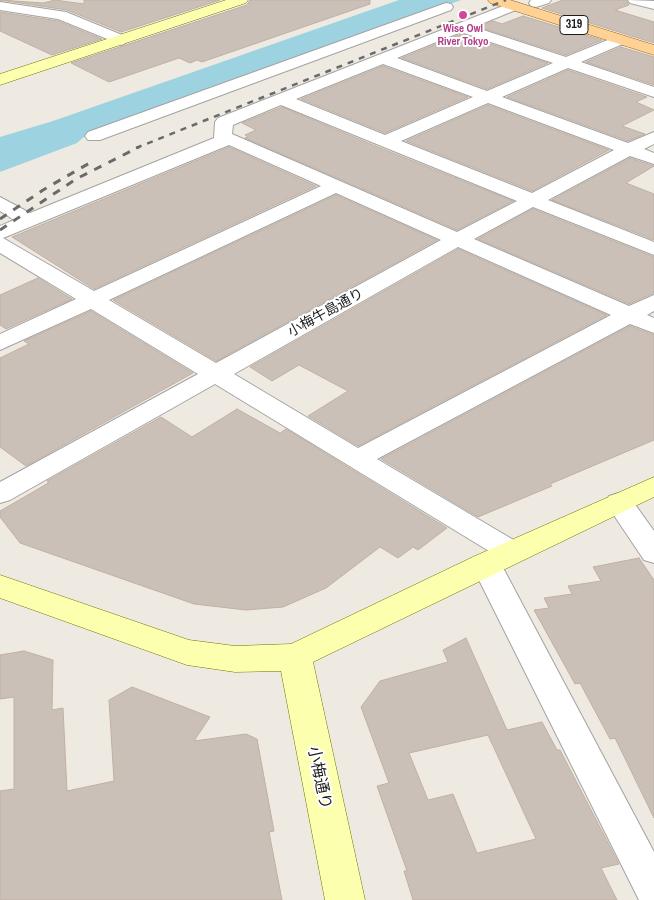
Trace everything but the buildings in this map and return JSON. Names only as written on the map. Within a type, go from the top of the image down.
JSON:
[{"type":"main road","name":"319","points":[[495,0],[529,2],[654,40]]},
{"type":"main road","name":"319","points":[[529,2],[620,40],[654,50]]},
{"type":"street","points":[[0,80],[241,0]]},
{"type":"street","points":[[635,0],[654,6]]},
{"type":"street","points":[[0,233],[223,140],[224,122],[460,27],[529,2]]},
{"type":"street","points":[[0,6],[61,15],[122,40]]},
{"type":"street","points":[[94,136],[446,7]]},
{"type":"street","points":[[460,27],[654,92]]},
{"type":"street","points":[[385,141],[620,40]]},
{"type":"street","points":[[383,58],[654,159]]},
{"type":"street","points":[[281,99],[654,249]]},
{"type":"street","points":[[223,136],[654,326]]},
{"type":"street","name":"小梅牛島通り","points":[[0,494],[456,240],[654,137]]},
{"type":"street","points":[[0,343],[336,186]]},
{"type":"street","points":[[0,203],[29,221]]},
{"type":"street","points":[[0,244],[357,459],[499,558],[654,890]]},
{"type":"street","points":[[357,459],[654,302]]},
{"type":"street","points":[[0,586],[187,652],[209,657],[259,661],[295,656],[654,486]]},
{"type":"street","points":[[619,502],[654,553]]},
{"type":"street","name":"小梅通り","points":[[295,656],[345,900]]},
{"type":"water","points":[[399,0],[461,0],[85,136],[77,143],[0,172],[0,137],[53,121]]},
{"type":"railway","points":[[136,148],[506,0]]},
{"type":"railway","points":[[0,230],[76,179],[139,147]]},
{"type":"railway","points":[[0,219],[43,190],[93,161]]},
{"type":"place","name":"Wise Owl River Tokyo","points":[[463,15]]}]
